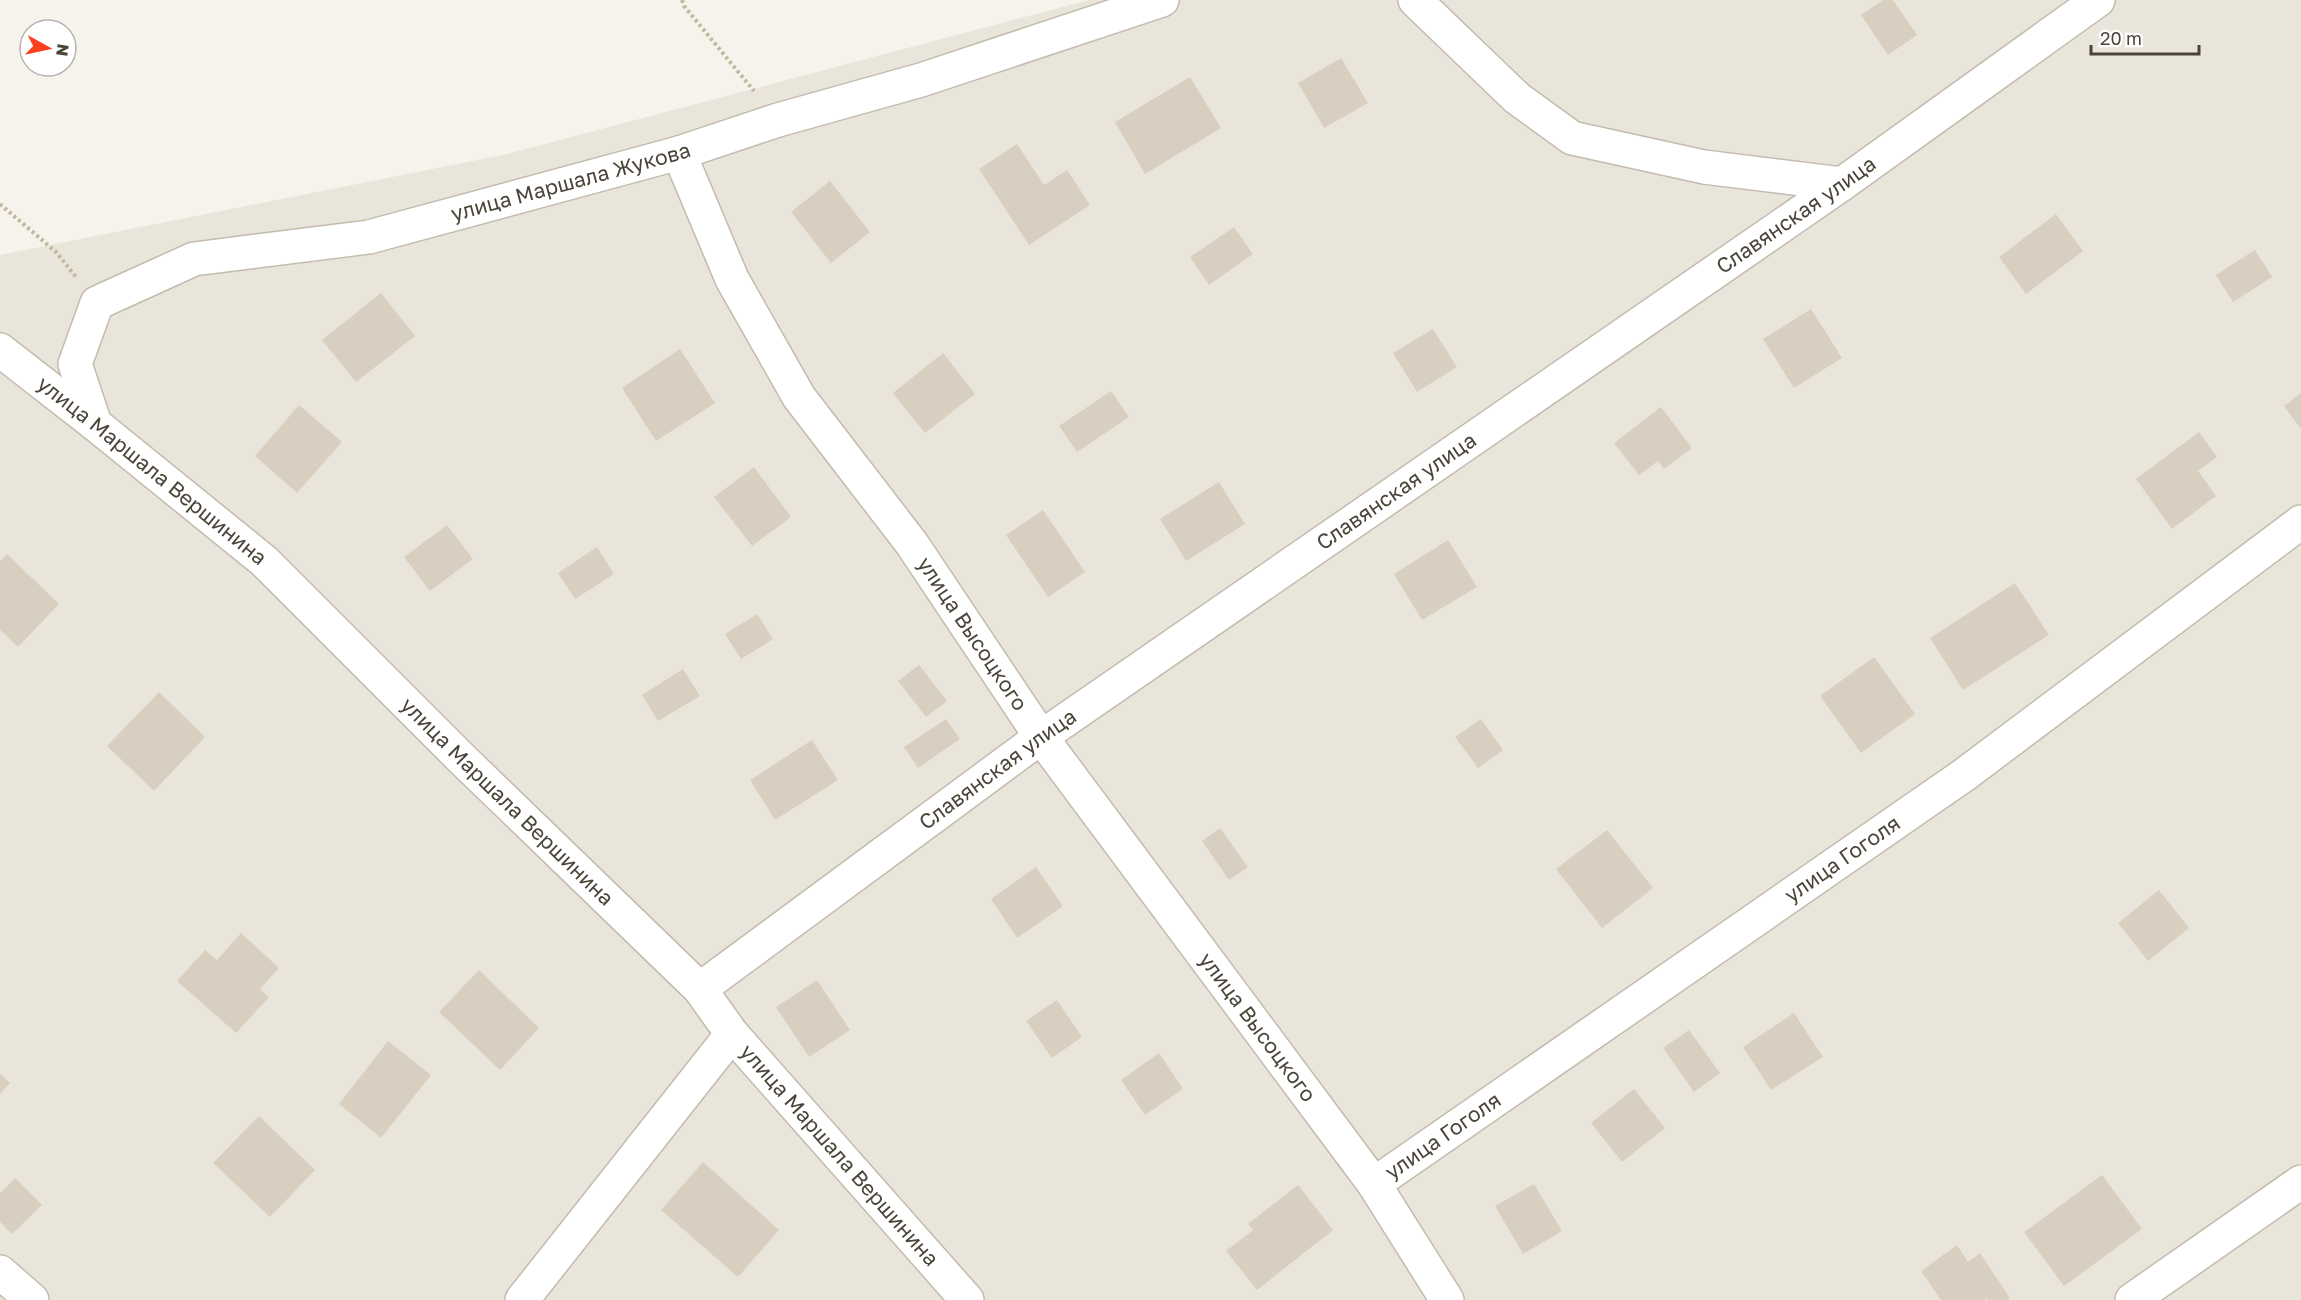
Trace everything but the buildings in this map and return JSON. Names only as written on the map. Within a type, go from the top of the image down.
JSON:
[{"type":"street","name":"улица Маршала Жукова","points":[[97,303],[194,259],[369,237],[680,153],[778,120],[921,80],[1162,0]]},
{"type":"street","points":[[1415,0],[1517,98],[1572,138],[1704,167],[1842,184]]},
{"type":"street","name":"Славянская улица","points":[[700,989],[1041,737],[1842,184],[2098,0]]},
{"type":"street","name":"улица Высоцкого","points":[[680,153],[732,279],[799,397],[912,544],[1041,737],[1374,1184],[1447,1300]]},
{"type":"street","points":[[95,424],[75,364],[97,303]]},
{"type":"street","name":"улица Маршала Вершинина","points":[[0,350],[264,561],[460,757],[700,989],[732,1034],[967,1300]]},
{"type":"street","name":"улица Гоголя","points":[[1374,1184],[1964,775],[2301,522]]},
{"type":"street","points":[[522,1300],[732,1034]]},
{"type":"street","points":[[2132,1300],[2301,1182]]},
{"type":"street","points":[[0,1272],[32,1300]]},
{"type":"path","points":[[682,0],[684,6],[778,120]]},
{"type":"path","points":[[0,204],[56,252],[97,303]]},
{"type":"shaded area","points":[[1089,0],[2301,0],[2301,1300],[0,1300],[0,255],[503,155]]}]
